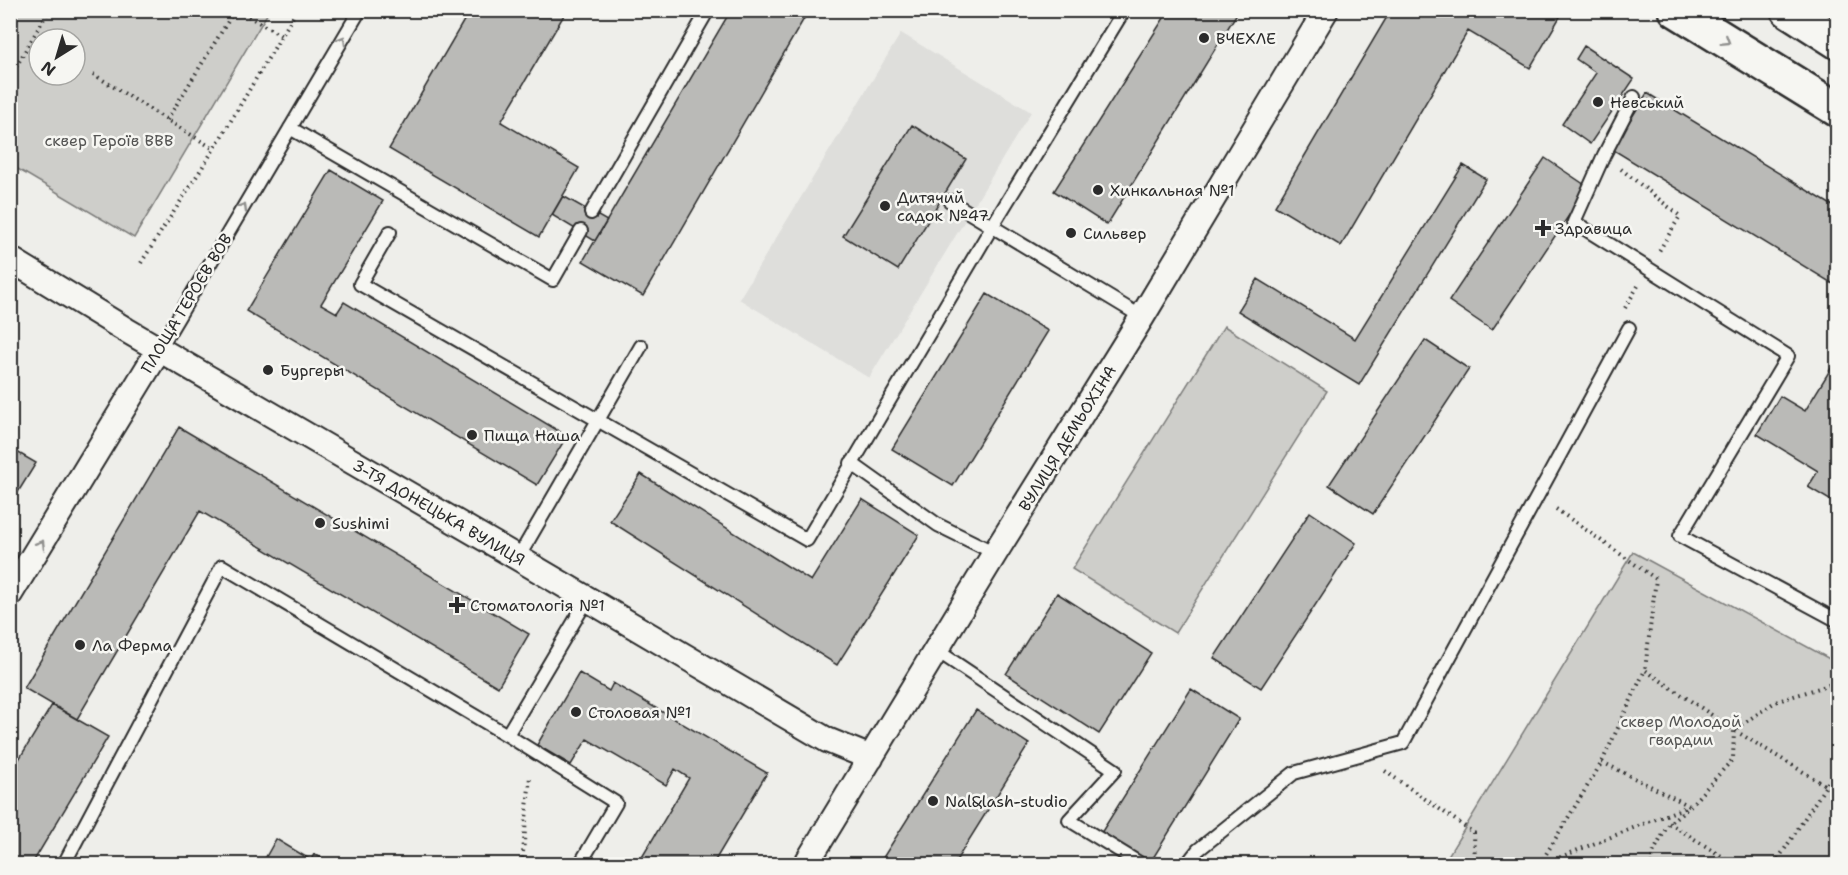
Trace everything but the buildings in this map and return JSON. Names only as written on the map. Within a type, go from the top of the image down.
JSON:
[{"type":"main road","points":[[1676,10],[1838,110]]},
{"type":"main road","points":[[1788,10],[1838,42]]},
{"type":"street","name":"ВУЛИЦЯ ДЕМЬОХІНА","points":[[806,864],[1142,317],[1326,10]]},
{"type":"street","name":"3-ТЯ ДОНЕЦЬКА ВУЛИЦЯ","points":[[10,259],[126,330],[827,740],[870,758]]},
{"type":"street","name":"ПЛОЩА ГЕРОЄВ ВОВ","points":[[10,594],[160,348]]},
{"type":"lane","name":"ПЛОЩА ГЕРОЄВ ВОВ","points":[[160,348],[360,10]]},
{"type":"lane","points":[[591,213],[708,10]]},
{"type":"lane","points":[[390,232],[360,284],[807,540],[850,463],[1124,10]]},
{"type":"lane","points":[[1635,97],[1604,155],[1574,222],[1788,356],[1680,536],[1838,621]]},
{"type":"lane","points":[[290,128],[553,280],[581,231]]},
{"type":"lane","points":[[950,201],[1142,317]]},
{"type":"lane","points":[[1187,864],[1197,850],[1294,773],[1403,742],[1629,328]]},
{"type":"lane","points":[[518,558],[641,345]]},
{"type":"lane","points":[[850,463],[938,525],[995,553]]},
{"type":"lane","points":[[64,864],[222,566],[507,735],[616,804],[580,864]]},
{"type":"lane","points":[[507,735],[587,600]]},
{"type":"lane","points":[[936,650],[1115,770],[1069,820],[1141,864]]},
{"type":"path","points":[[10,77],[49,10]]},
{"type":"path","points":[[168,120],[237,10],[282,36]]},
{"type":"path","points":[[141,263],[214,149],[297,10]]},
{"type":"path","points":[[93,74],[214,149]]},
{"type":"path","points":[[1542,864],[1602,762],[1645,670],[1734,730],[1838,793]]},
{"type":"path","points":[[1734,730],[1774,702],[1838,682]]},
{"type":"path","points":[[1652,864],[1653,853],[1670,823],[1690,806],[1733,759],[1734,730]]},
{"type":"path","points":[[507,735],[531,768],[522,864]]},
{"type":"path","points":[[1362,754],[1474,833],[1475,864]]},
{"type":"path","points":[[1602,762],[1690,806]]},
{"type":"path","points":[[1775,864],[1838,767]]},
{"type":"path","points":[[1542,864],[1690,806]]},
{"type":"path","points":[[1670,823],[1734,864]]},
{"type":"shaded area","name":"Дитячий садок №47","points":[[901,33],[1031,112],[869,378],[739,299]]},
{"type":"green space","name":"сквер Героїв ВВВ","points":[[11,10],[269,11],[134,238],[11,165]]},
{"type":"green space","points":[[1224,326],[1327,391],[1175,633],[1072,569]]},
{"type":"green space","name":"сквер Молодой гвардии","points":[[1633,552],[1837,663],[1837,864],[1443,864]]},
{"type":"place","name":"ВЧЕХЛЕ","points":[[1204,38]]},
{"type":"place","name":"Невський","points":[[1598,102]]},
{"type":"place","name":"Хинкальная №1","points":[[1098,190]]},
{"type":"place","name":"Дитячий садок №47","points":[[885,206]]},
{"type":"place","name":"Здравица","points":[[1543,228]]},
{"type":"place","name":"Сильвер","points":[[1071,233]]},
{"type":"place","name":"Бургеры","points":[[268,370]]},
{"type":"place","name":"Пища Наша","points":[[472,435]]},
{"type":"place","name":"Sushimi","points":[[320,523]]},
{"type":"place","name":"Стоматологія №1","points":[[457,605]]},
{"type":"place","name":"Ла Ферма","points":[[80,645]]},
{"type":"place","name":"Столовая №1","points":[[576,712]]},
{"type":"place","name":"Nal&lash-studio","points":[[933,801]]}]
